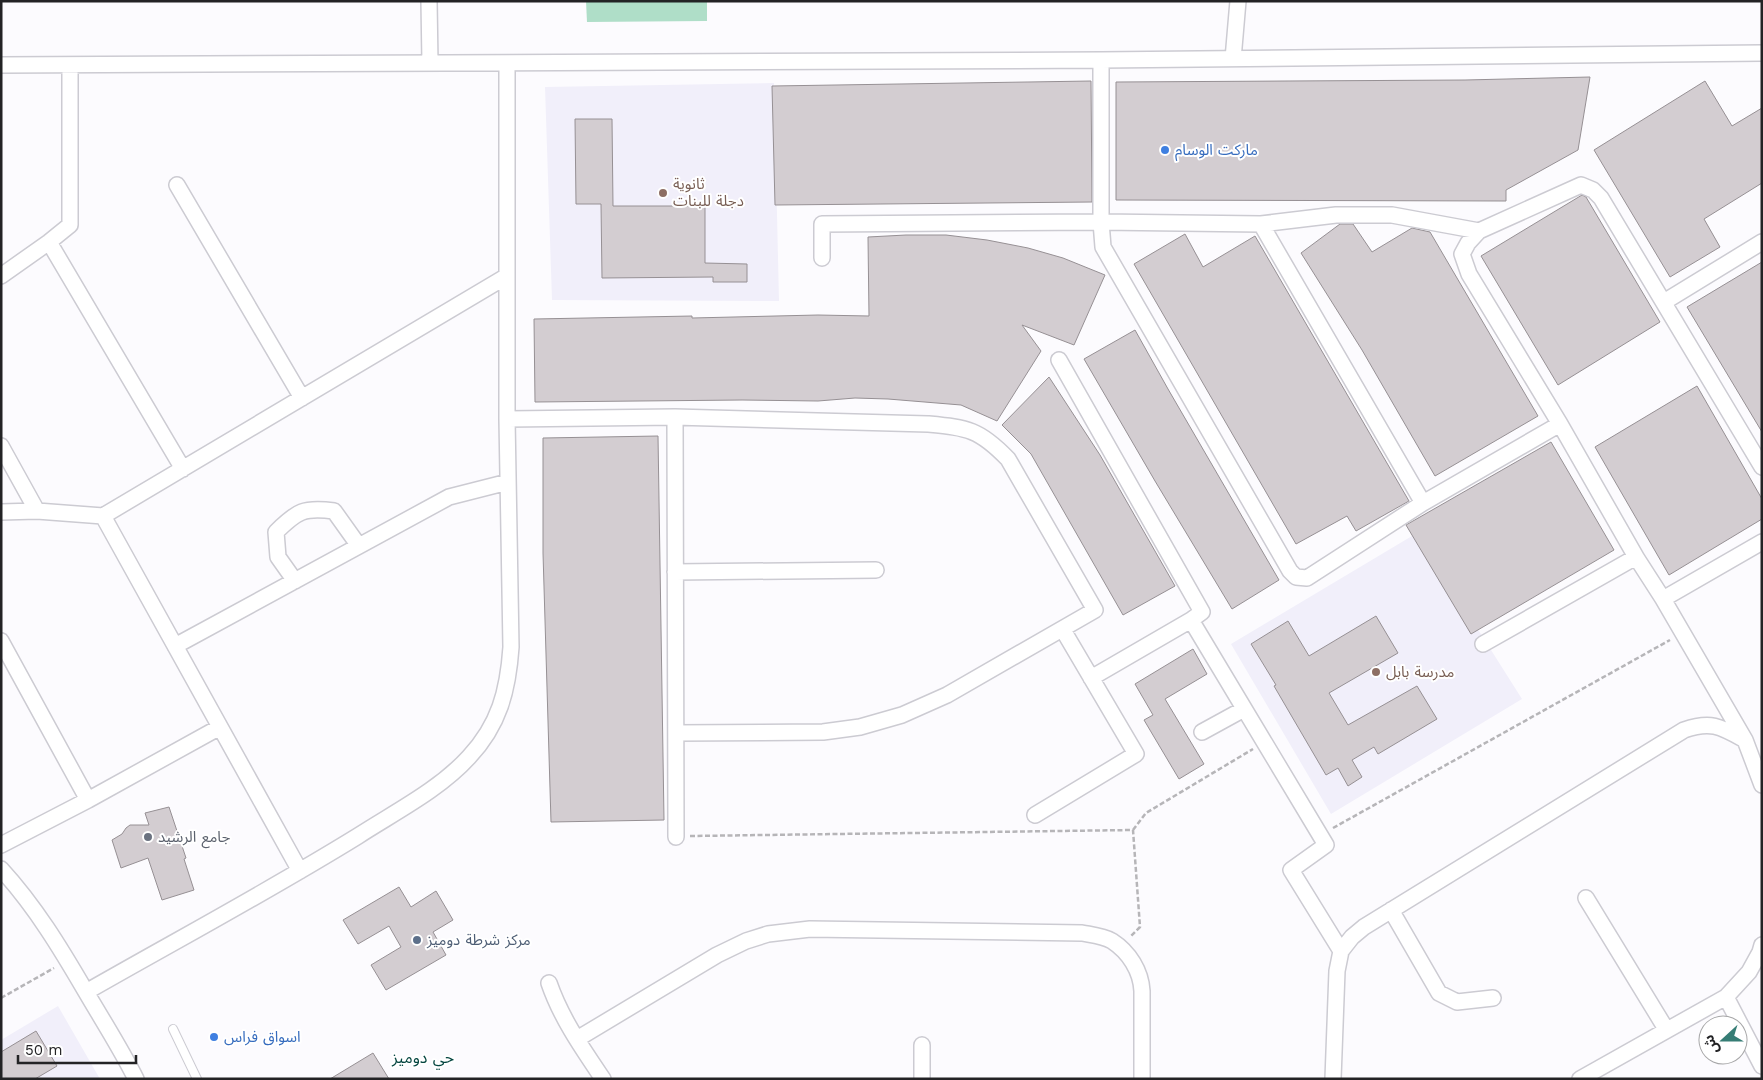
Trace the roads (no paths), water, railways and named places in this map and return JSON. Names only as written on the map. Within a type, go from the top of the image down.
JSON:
[{"type":"street","points":[[429,1],[430,63]]},
{"type":"street","points":[[1233,58],[1238,1]]},
{"type":"street","points":[[1,66],[1101,60],[1762,52]]},
{"type":"street","points":[[1101,60],[1101,222],[1103,247],[1290,571],[1296,577],[1307,578],[1423,503],[1560,424]]},
{"type":"street","points":[[86,992],[300,872],[416,799],[442,781],[469,757],[496,719],[504,698],[511,647],[507,419],[507,63]]},
{"type":"street","points":[[1,276],[70,225],[70,65]]},
{"type":"street","points":[[177,185],[302,398]]},
{"type":"street","points":[[1762,467],[1601,198],[1592,190],[1581,185],[1479,231],[1468,243],[1462,254],[1469,274],[1560,424],[1636,557],[1663,599],[1745,740],[1762,785]]},
{"type":"street","points":[[822,258],[822,224],[1101,222],[1261,224],[1336,215],[1392,215],[1479,231]]},
{"type":"street","points":[[1261,224],[1423,503]]},
{"type":"street","points":[[49,242],[183,469]]},
{"type":"street","points":[[1664,302],[1762,242]]},
{"type":"street","points":[[1,512],[37,510],[103,516],[508,276]]},
{"type":"street","points":[[1059,360],[1202,612],[1092,678]]},
{"type":"street","points":[[507,419],[674,417],[928,424],[952,426],[973,431],[992,442],[1008,459],[1095,610],[947,695],[902,715],[860,727],[823,732],[676,733]]},
{"type":"street","points":[[674,417],[676,837]]},
{"type":"street","points":[[1,446],[37,510]]},
{"type":"street","points":[[176,646],[449,497],[508,482]]},
{"type":"street","points":[[295,581],[278,557],[276,532],[293,515],[315,509],[334,511],[359,546]]},
{"type":"street","points":[[103,516],[300,872]]},
{"type":"street","points":[[1663,599],[1762,542]]},
{"type":"street","points":[[1483,644],[1636,557]]},
{"type":"street","points":[[675,572],[876,570]]},
{"type":"street","points":[[1191,620],[1326,845],[1291,870],[1341,951]]},
{"type":"street","points":[[1035,815],[1136,754],[1063,630]]},
{"type":"street","points":[[1,641],[88,800]]},
{"type":"street","points":[[1202,732],[1244,709]]},
{"type":"street","points":[[1333,1079],[1337,971],[1341,951],[1352,937],[1391,910],[1684,730],[1695,726],[1716,725],[1745,740]]},
{"type":"street","points":[[1,845],[88,800],[220,727]]},
{"type":"street","points":[[1,868],[39,915],[68,960],[136,1079]]},
{"type":"street","points":[[1586,898],[1666,1029]]},
{"type":"street","points":[[1391,910],[1439,993],[1457,1002],[1493,998]]},
{"type":"street","points":[[577,1039],[717,955],[746,941],[768,934],[810,929],[1082,934],[1104,938],[1113,942],[1132,962],[1141,984],[1142,1079]]},
{"type":"street","points":[[1580,1079],[1726,997],[1749,972],[1762,945]]},
{"type":"street","points":[[549,982],[556,1002],[603,1079]]},
{"type":"street","points":[[1726,997],[1762,1066]]},
{"type":"street","points":[[922,1046],[922,1079]]},
{"type":"lane","points":[[173,1030],[197,1079]]},
{"type":"place","name":"ماركت الوسام","points":[[1165,150]]},
{"type":"place","name":"ثانوية دجلة للبنات","points":[[663,193]]},
{"type":"place","name":"مدرسة بابل","points":[[1376,672]]},
{"type":"place","name":"جامع الرشيد","points":[[148,837]]},
{"type":"place","name":"مركز شرطة دوميز","points":[[417,940]]},
{"type":"place","name":"اسواق فراس","points":[[214,1037]]},
{"type":"district","name":"حي دوميز","points":[[423,1057]]}]
